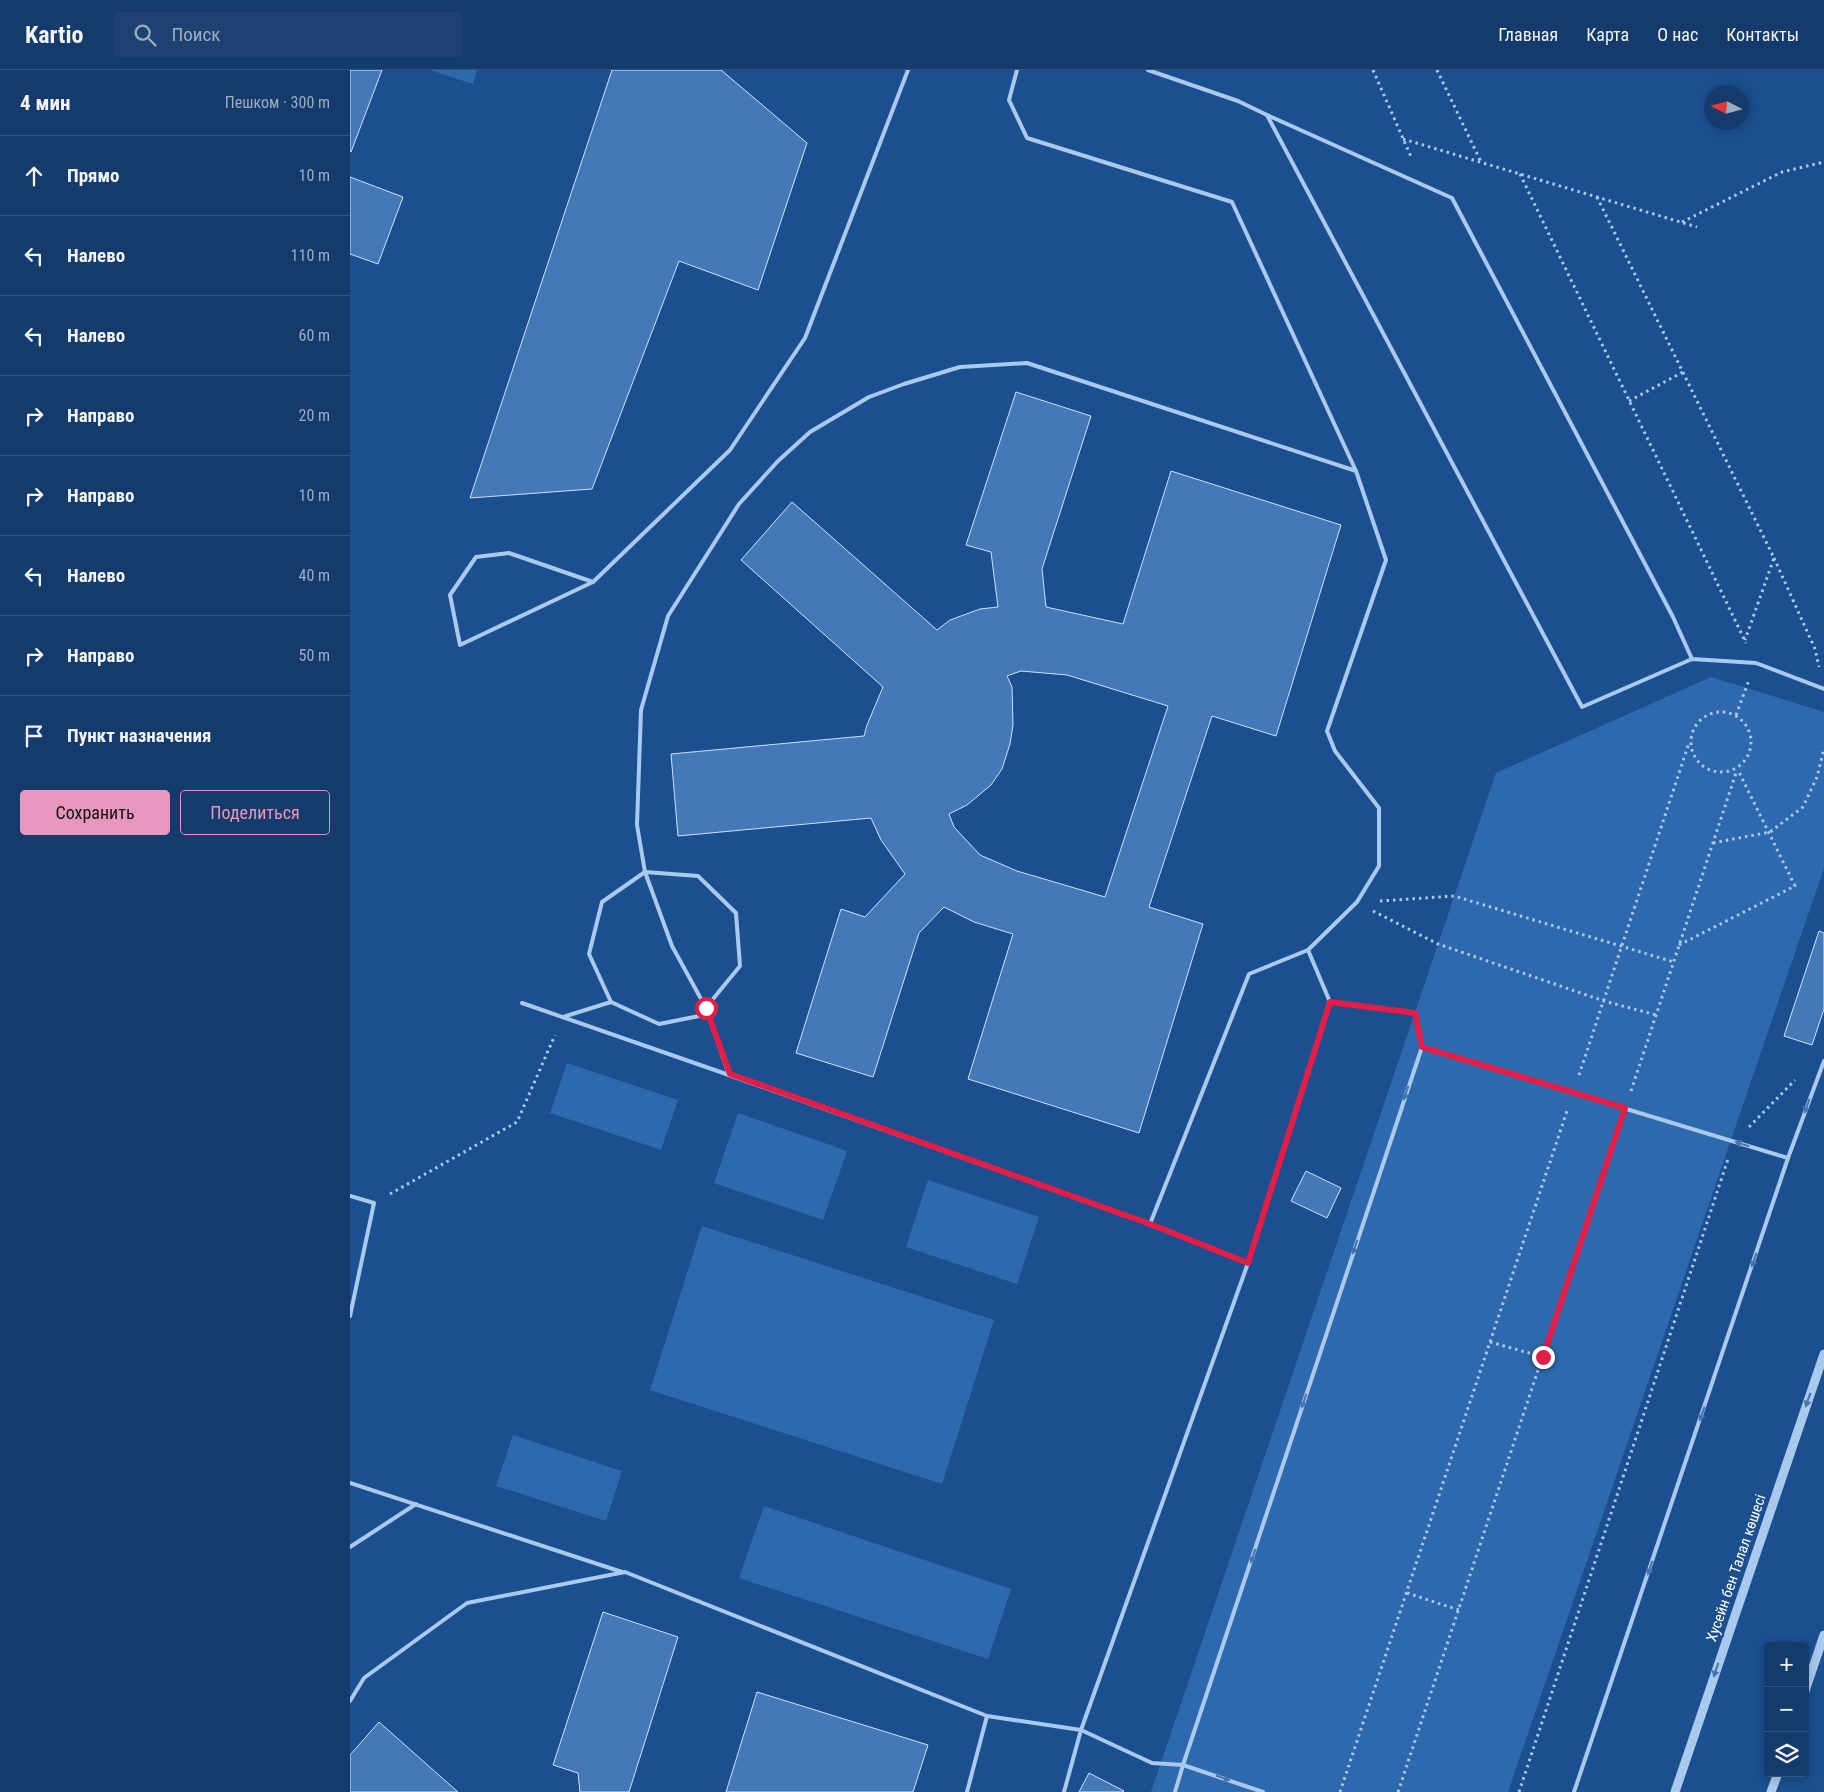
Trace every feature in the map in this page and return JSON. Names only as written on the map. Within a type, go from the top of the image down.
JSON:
[{"type":"street","name":"Хусейн бен Талал көшесі","points":[[1675,1792],[1824,1354]]},
{"type":"street","points":[[1806,1687],[1824,1635]]},
{"type":"street","points":[[1771,1792],[1777,1777]]},
{"type":"lane","points":[[593,582],[509,553],[476,557],[450,595],[460,645],[593,582],[730,450],[805,338],[908,70]]},
{"type":"lane","points":[[1016,70],[1009,100],[1027,138],[1232,202],[1356,471],[1386,560],[1327,731],[1335,751],[1379,808],[1379,866],[1357,902],[1308,950],[1249,974],[1150,1224]]},
{"type":"lane","points":[[1148,70],[1238,101],[1452,198],[1673,617],[1692,659]]},
{"type":"lane","points":[[1267,114],[1582,707],[1692,659],[1756,663],[1824,688]]},
{"type":"lane","points":[[730,1074],[706,1008],[672,946],[645,872],[638,825],[641,710],[668,616],[739,504],[778,461],[810,432],[869,397],[960,367],[1027,363],[1356,471]]},
{"type":"lane","points":[[645,872],[698,876],[736,914],[740,966],[698,1016],[659,1024],[611,1002],[589,954],[602,902],[645,872]]},
{"type":"lane","points":[[1064,1792],[1081,1730],[1248,1263],[1330,1002],[1308,950]]},
{"type":"lane","points":[[563,1017],[611,1002]]},
{"type":"lane","points":[[1175,1792],[1422,1047],[1415,1013],[1330,1002]]},
{"type":"lane","points":[[522,1003],[730,1074],[1150,1224],[1248,1263]]},
{"type":"lane","points":[[1422,1047],[1788,1158]]},
{"type":"lane","points":[[1574,1792],[1788,1158],[1824,1060]]},
{"type":"lane","points":[[350,1196],[374,1203],[350,1316]]},
{"type":"lane","points":[[350,1483],[625,1572],[987,1716],[1081,1730],[1152,1762],[1183,1765],[1263,1792]]},
{"type":"lane","points":[[350,1546],[416,1504]]},
{"type":"lane","points":[[350,1701],[364,1678],[467,1603],[625,1572]]},
{"type":"lane","points":[[967,1792],[987,1716]]},
{"type":"path","points":[[1373,70],[1423,185]]},
{"type":"path","points":[[1437,70],[1482,162]]},
{"type":"path","points":[[1403,139],[1697,227]]},
{"type":"path","points":[[1681,222],[1782,172],[1824,162]]},
{"type":"path","points":[[1520,174],[1756,663],[1736,714]]},
{"type":"path","points":[[1597,197],[1774,558],[1815,649],[1821,674]]},
{"type":"path","points":[[1629,401],[1683,372]]},
{"type":"path","points":[[1744,640],[1774,558]]},
{"type":"path","points":[[1340,1792],[1696,722],[1715,711],[1736,714],[1750,731],[1751,753],[1738,770],[1713,843],[1398,1792]]},
{"type":"path","points":[[1690,743],[1697,763],[1716,774],[1738,770]]},
{"type":"path","points":[[1713,843],[1770,832],[1802,808],[1817,777],[1824,749]]},
{"type":"path","points":[[1679,945],[1795,886],[1738,770]]},
{"type":"path","points":[[1357,902],[1454,896],[1674,962]]},
{"type":"path","points":[[1357,902],[1438,944],[1604,1000],[1656,1015]]},
{"type":"path","points":[[374,1203],[517,1122],[563,1017]]},
{"type":"path","points":[[1520,1792],[1734,1142],[1796,1079]]},
{"type":"path","points":[[1490,1342],[1543,1357]]},
{"type":"path","points":[[1407,1593],[1459,1610]]},
{"type":"shaded area","points":[[430,70],[477,70],[473,84]]},
{"type":"shaded area","points":[[1711,677],[1824,712],[1824,868],[1508,1792],[1151,1792],[1496,773]]},
{"type":"shaded area","points":[[567,1063],[678,1100],[661,1150],[550,1113]]},
{"type":"shaded area","points":[[738,1113],[847,1151],[823,1220],[714,1183]]},
{"type":"shaded area","points":[[928,1180],[1039,1217],[1017,1284],[906,1247]]},
{"type":"shaded area","points":[[702,1226],[994,1320],[942,1484],[650,1390]]},
{"type":"shaded area","points":[[513,1435],[622,1471],[606,1521],[496,1486]]},
{"type":"shaded area","points":[[764,1506],[1011,1589],[988,1659],[739,1578]]},
{"type":"building","points":[[350,70],[382,70],[351,152],[350,151]]},
{"type":"building","points":[[612,70],[721,70],[807,143],[758,290],[679,261],[592,489],[470,498]]},
{"type":"building","points":[[350,177],[403,197],[378,264],[350,254]]},
{"type":"building","points":[[1016,392],[1091,416],[1042,569],[1046,607],[1123,624],[1171,471],[1341,525],[1276,736],[1212,716],[1149,907],[1203,924],[1139,1133],[968,1079],[1013,934],[974,922],[944,907],[919,933],[873,1077],[796,1053],[841,909],[865,917],[905,874],[881,840],[871,818],[678,836],[671,754],[864,736],[883,687],[741,560],[792,502],[937,630],[950,620],[980,609],[998,607],[991,552],[966,545]],"holes":[[[1021,671],[1067,675],[1168,706],[1105,897],[1017,871],[980,855],[954,827],[949,814],[967,805],[991,785],[1002,769],[1010,744],[1013,725],[1012,687],[1007,676]]]},
{"type":"building","points":[[1819,931],[1824,933],[1824,1009],[1812,1045],[1784,1036]]},
{"type":"building","points":[[1306,1171],[1341,1188],[1327,1218],[1291,1201]]},
{"type":"building","points":[[603,1612],[678,1637],[629,1792],[580,1792],[578,1773],[553,1765]]},
{"type":"building","points":[[757,1692],[928,1745],[913,1792],[726,1792]]},
{"type":"building","points":[[379,1722],[458,1792],[350,1792],[350,1755]]},
{"type":"building","points":[[1089,1773],[1124,1791],[1079,1792]]},
{"type":"route","points":[[706,1008],[730,1074],[1150,1224],[1248,1263],[1330,1002],[1415,1013],[1422,1047],[1625,1108],[1543,1357]]}]
